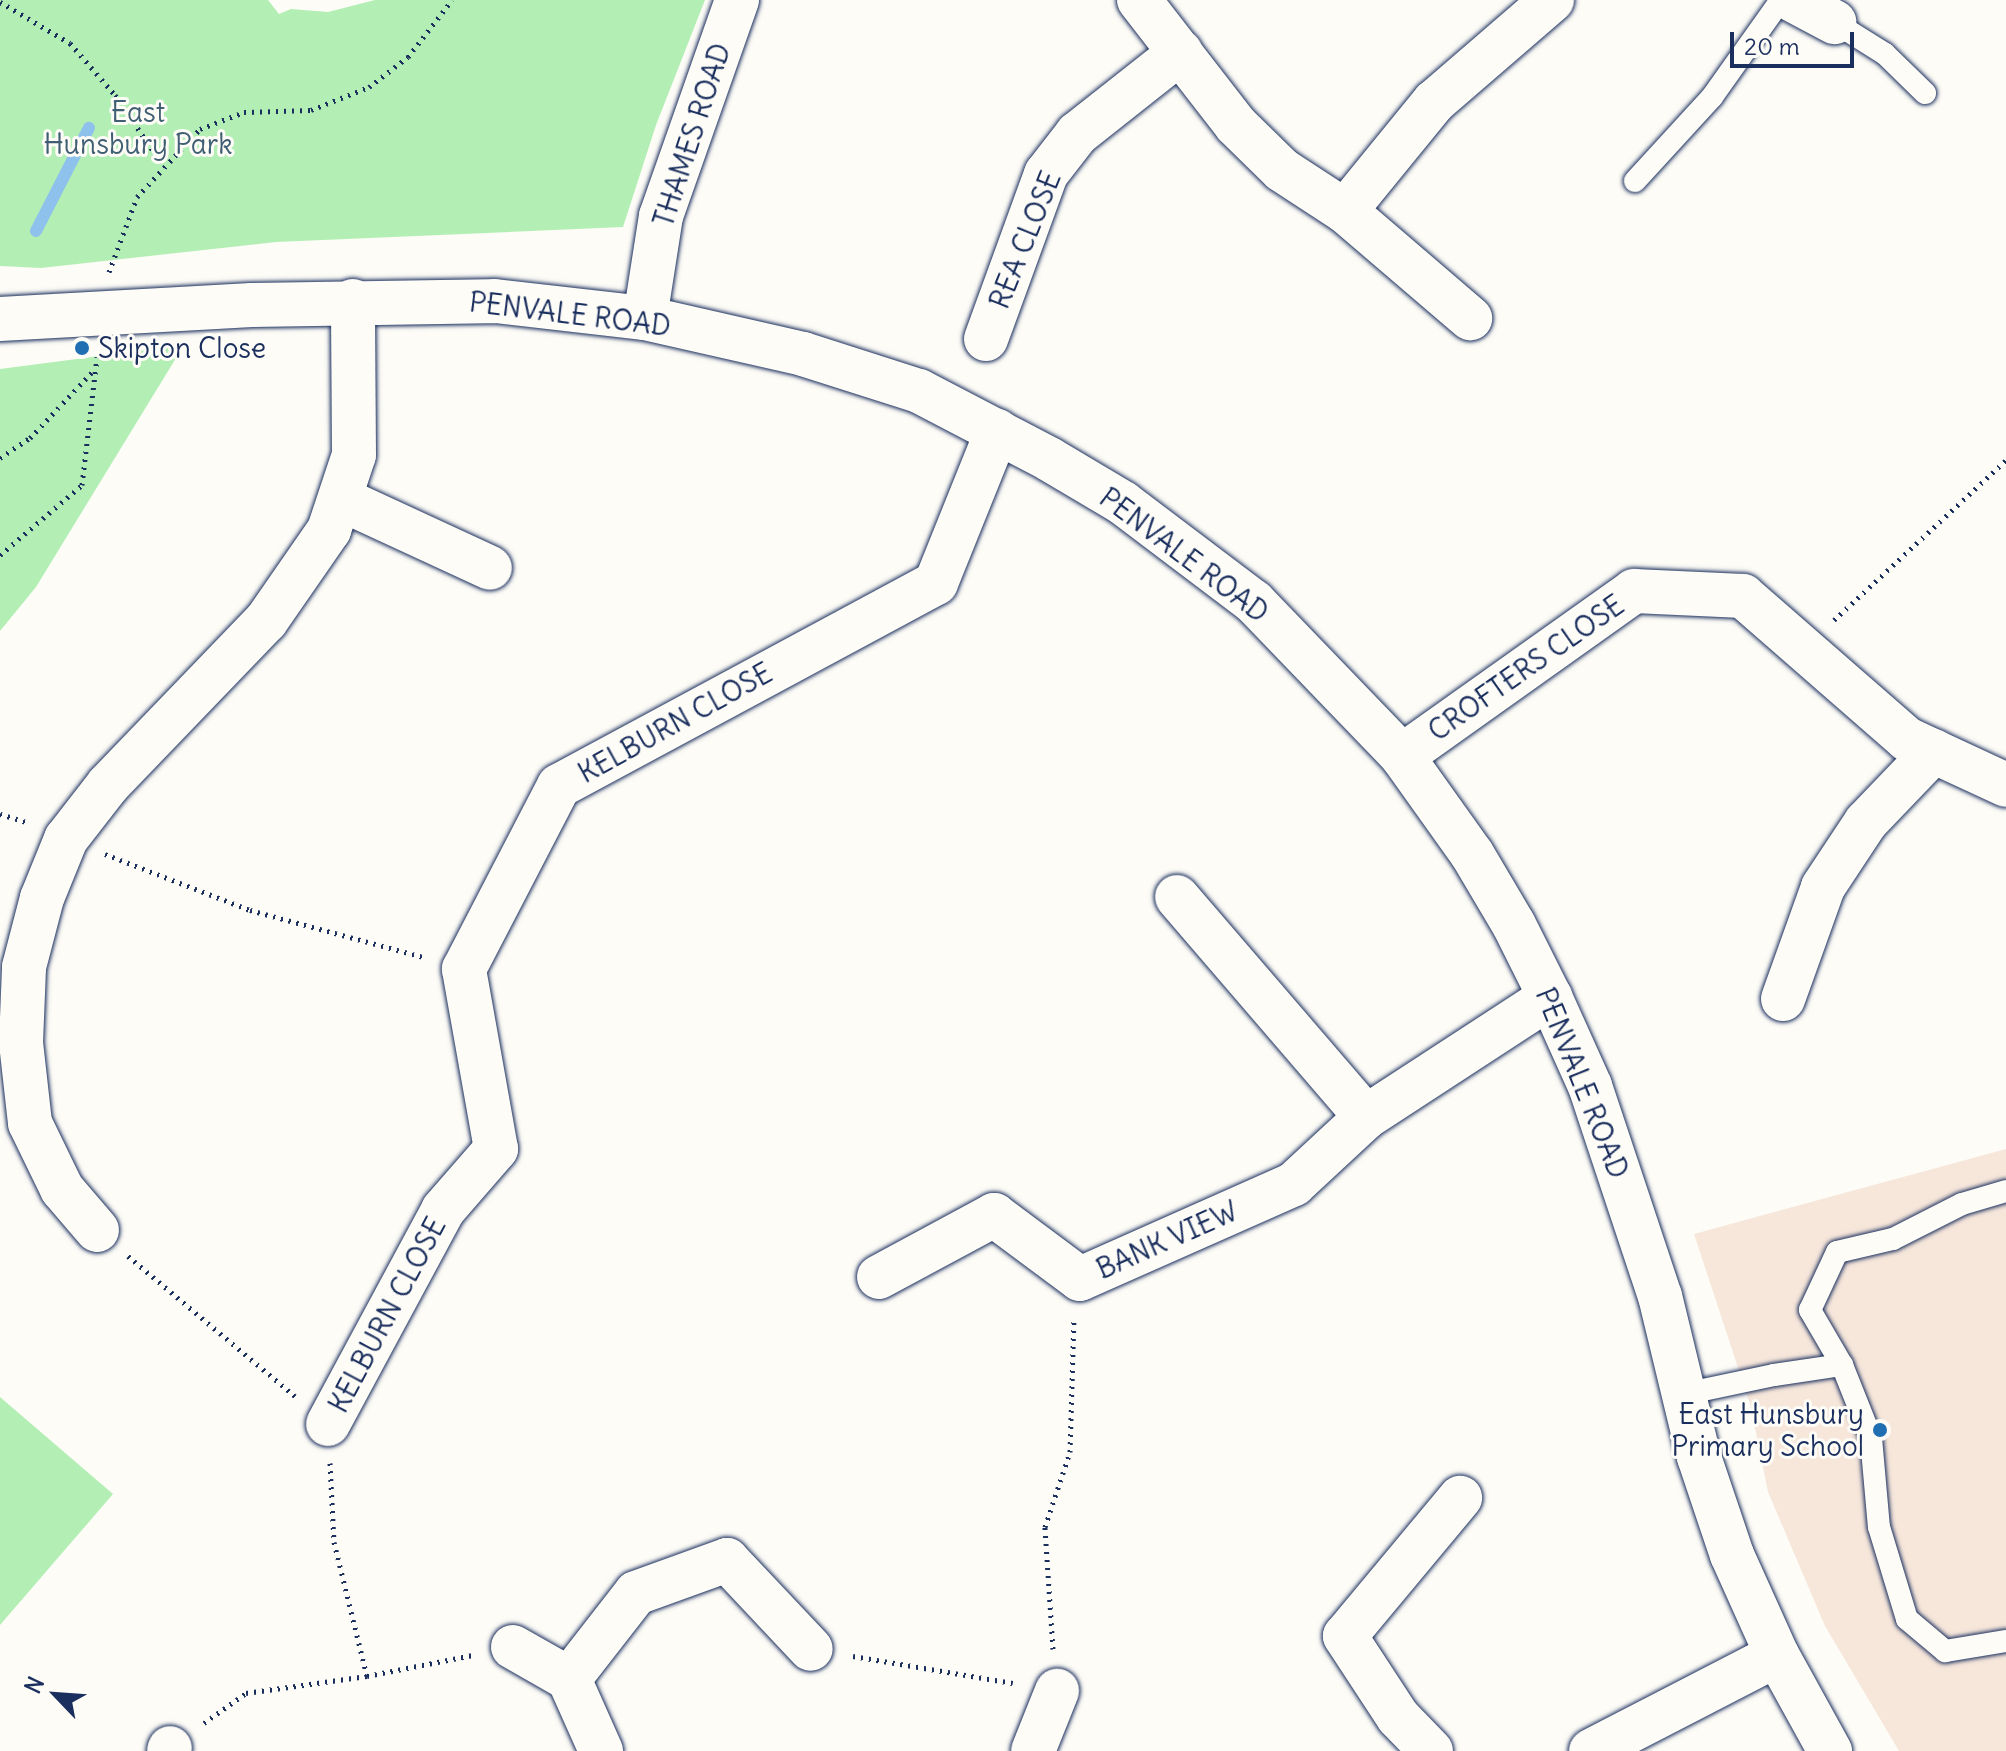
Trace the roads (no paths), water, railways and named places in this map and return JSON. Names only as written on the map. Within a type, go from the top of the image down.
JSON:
[{"type":"street","name":"THAMES ROAD","points":[[645,318],[661,216],[737,0]]},
{"type":"street","points":[[1139,0],[1236,125],[1282,170],[1345,211],[1470,318]]},
{"type":"street","points":[[1345,211],[1434,102],[1552,0]]},
{"type":"street","points":[[1793,0],[1834,22]]},
{"type":"street","name":"REA CLOSE","points":[[986,339],[1046,174],[1077,134],[1181,52]]},
{"type":"street","name":"PENVALE ROAD","points":[[0,319],[353,301],[495,301],[645,318],[803,354],[919,391],[997,431],[1123,503],[1254,602],[1402,756],[1472,854],[1514,925],[1550,997],[1595,1101],[1660,1296],[1699,1457],[1732,1555],[1777,1655],[1830,1751]]},
{"type":"street","points":[[97,1230],[62,1189],[30,1123],[21,1043],[24,967],[42,898],[66,839],[108,785],[266,621],[329,530],[354,455],[353,301]]},
{"type":"street","name":"KELBURN CLOSE","points":[[328,1424],[443,1210],[496,1149],[464,969],[559,786],[936,583],[997,431]]},
{"type":"street","points":[[341,499],[490,568]]},
{"type":"street","name":"CROFTERS CLOSE","points":[[1402,756],[1634,591],[1743,596],[1907,739],[2006,785]]},
{"type":"street","points":[[1783,999],[1823,887],[1866,822],[1934,751]]},
{"type":"street","points":[[1177,897],[1366,1117]]},
{"type":"street","name":"BANK VIEW","points":[[879,1277],[994,1215],[1080,1279],[1294,1184],[1366,1117],[1550,997]]},
{"type":"street","points":[[1431,1751],[1398,1717],[1345,1636],[1460,1498]]},
{"type":"street","points":[[569,1679],[636,1593],[727,1560],[811,1649]]},
{"type":"street","points":[[513,1647],[569,1679],[601,1751]]},
{"type":"street","points":[[1591,1751],[1777,1655]]},
{"type":"street","points":[[1033,1751],[1057,1691]]},
{"type":"lane","points":[[1635,181],[1712,97],[1781,0]]},
{"type":"lane","points":[[1834,22],[1885,54],[1925,93]]},
{"type":"lane","points":[[2006,1191],[1962,1204],[1893,1239],[1837,1252],[1810,1310],[1842,1365],[1871,1438],[1879,1527],[1907,1619],[1945,1651],[2006,1641]]},
{"type":"lane","points":[[1684,1394],[1774,1375],[1842,1365]]},
{"type":"waterway","points":[[36,231],[89,128]]},
{"type":"place","name":"Skipton Close","points":[[82,348]]},
{"type":"place","name":"East Hunsbury Primary School","points":[[1880,1430]]},
{"type":"park label","name":"East Hunsbury Park","points":[[138,128]]}]
